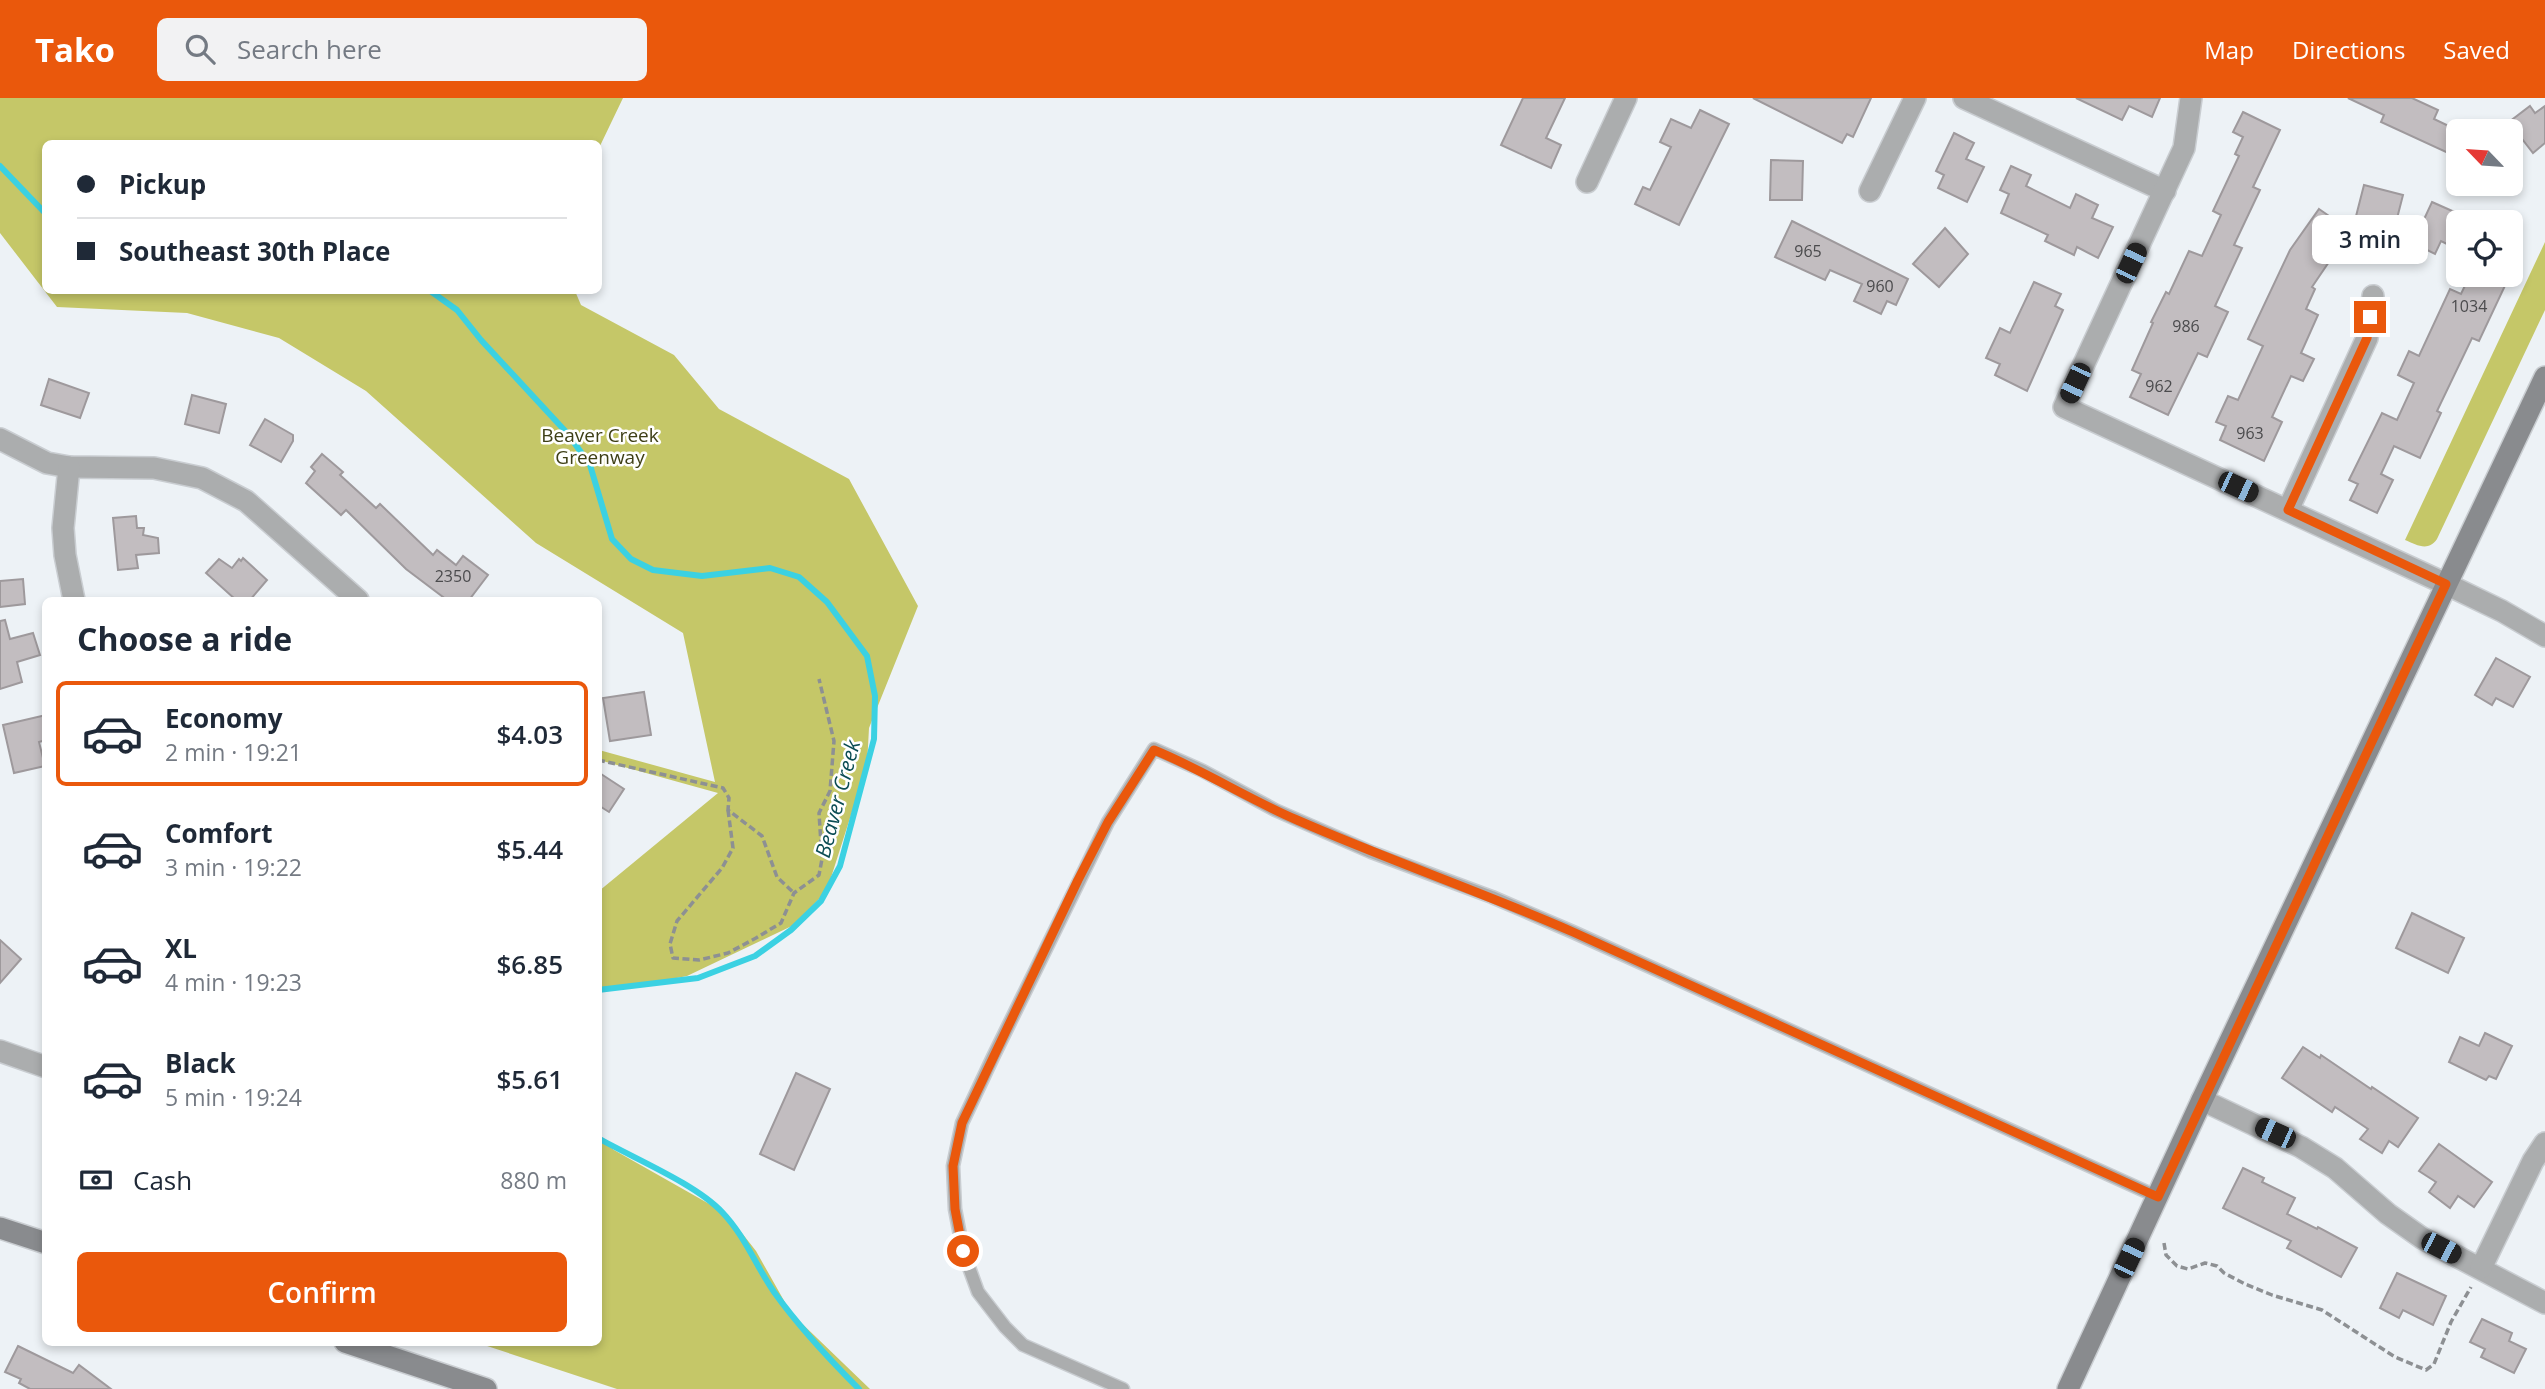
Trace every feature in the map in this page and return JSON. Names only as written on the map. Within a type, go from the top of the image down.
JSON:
[{"type":"main road","points":[[2068,1389],[2446,584],[2538,410],[2545,377]]},
{"type":"main road","points":[[0,1228],[42,1242]]},
{"type":"main road","points":[[357,1346],[486,1389]]},
{"type":"street","points":[[1587,182],[1626,98]]},
{"type":"street","points":[[1870,191],[1915,98]]},
{"type":"street","points":[[1964,98],[2165,191]]},
{"type":"street","points":[[2191,98],[2184,148],[2064,407],[2446,584],[2545,635]]},
{"type":"street","points":[[2288,510],[2367,338],[2374,296]]},
{"type":"street","points":[[0,439],[47,463],[69,467],[154,468],[202,478],[246,501],[355,597]]},
{"type":"street","points":[[69,467],[69,491],[63,528],[74,597]]},
{"type":"street","points":[[0,1051],[42,1066]]},
{"type":"street","points":[[2202,1100],[2301,1147],[2335,1168],[2388,1214],[2422,1238],[2545,1303]]},
{"type":"street","points":[[2481,1268],[2532,1161],[2545,1143]]},
{"type":"lane","points":[[1123,1389],[1023,1345],[978,1292],[963,1251],[955,1209],[953,1166],[962,1123],[993,1057],[1102,834],[1154,750],[1203,771],[1275,810],[1371,852],[1492,897],[1573,932],[2158,1197]]},
{"type":"path","points":[[602,761],[723,788],[729,799],[733,848],[722,868],[677,921],[670,944],[673,958],[699,960],[728,953],[781,923],[794,893],[819,875],[822,859],[818,813],[830,791],[834,741],[819,679]]},
{"type":"path","points":[[728,810],[762,836],[777,877],[794,893]]},
{"type":"path","points":[[2164,1244],[2165,1255],[2177,1266],[2188,1269],[2205,1263],[2217,1266],[2224,1273],[2245,1284],[2322,1310],[2395,1357],[2426,1370],[2434,1364],[2451,1322],[2481,1268]]},
{"type":"green space","name":"Beaver Creek Greenway","points":[[0,98],[623,98],[602,142],[42,140],[42,288],[0,233]]},
{"type":"green space","points":[[2545,242],[2545,310],[2437,539],[2426,546],[2405,540]]},
{"type":"green space","name":"Beaver Creek Greenway","points":[[47,294],[576,294],[581,305],[674,355],[719,409],[849,479],[918,606],[869,728],[867,765],[827,890],[796,924],[687,976],[621,989],[602,987],[602,889],[718,793],[602,761],[602,751],[715,782],[683,633],[536,543],[366,391],[279,338],[187,313],[57,307]]},
{"type":"green space","points":[[602,1140],[614,1150],[727,1214],[756,1251],[791,1313],[870,1389],[617,1389],[487,1346],[602,1346]]},
{"type":"building","points":[[1523,98],[1565,98],[1546,138],[1561,145],[1551,168],[1501,145]]},
{"type":"building","points":[[1753,98],[1871,98],[1853,137],[1847,134],[1842,143]]},
{"type":"building","points":[[2076,98],[2160,98],[2152,117],[2129,106],[2122,120]]},
{"type":"building","points":[[2348,98],[2412,98],[2438,110],[2434,119],[2446,125],[2446,152],[2381,122],[2384,115]]},
{"type":"building","points":[[2530,106],[2535,113],[2545,106],[2545,143],[2533,153],[2524,141],[2524,119],[2513,119]]},
{"type":"building","points":[[1700,110],[1729,124],[1679,225],[1635,204],[1643,187],[1650,190],[1671,147],[1660,142],[1671,119],[1691,128]]},
{"type":"building","points":[[2243,112],[2280,130],[2253,187],[2260,190],[2234,245],[2242,248],[2215,306],[2228,312],[2207,357],[2198,353],[2168,415],[2130,397],[2141,374],[2132,370],[2153,323],[2151,322],[2166,292],[2169,294],[2189,251],[2202,256],[2221,215],[2213,211],[2239,156],[2235,154],[2243,137],[2233,132]]},
{"type":"building","points":[[1954,133],[1974,143],[1966,159],[1984,167],[1967,202],[1938,188],[1944,175],[1936,171]]},
{"type":"building","points":[[1771,160],[1803,161],[1802,200],[1770,200]]},
{"type":"building","points":[[2011,166],[2031,175],[2026,186],[2070,208],[2076,194],[2098,205],[2092,218],[2113,227],[2098,258],[2077,247],[2074,255],[2045,241],[2048,235],[2001,213],[2009,194],[2000,190]]},
{"type":"building","points":[[2364,185],[2403,195],[2393,234],[2354,224]]},
{"type":"building","points":[[2432,202],[2450,210],[2446,210],[2446,244],[2441,241],[2435,254],[2413,243]]},
{"type":"building","points":[[2319,209],[2342,225],[2327,247],[2335,253],[2312,287],[2315,289],[2306,309],[2318,315],[2301,353],[2314,359],[2303,381],[2291,376],[2272,417],[2282,422],[2264,461],[2220,440],[2226,426],[2216,422],[2228,396],[2238,400],[2263,346],[2248,339],[2290,250]]},
{"type":"building","points":[[1792,221],[1908,279],[1896,305],[1887,301],[1881,314],[1854,301],[1862,284],[1830,270],[1825,280],[1775,257]]},
{"type":"building","points":[[1945,228],[1968,254],[1939,287],[1913,264]]},
{"type":"building","points":[[2034,282],[2061,294],[2055,306],[2063,310],[2027,391],[1995,375],[2000,364],[1986,358],[2000,328],[2010,333]]},
{"type":"building","points":[[2464,287],[2504,287],[2479,341],[2472,338],[2437,411],[2441,413],[2420,458],[2394,446],[2381,474],[2393,480],[2377,513],[2350,500],[2358,484],[2349,480],[2382,413],[2397,420],[2414,383],[2398,375],[2409,351],[2419,356],[2450,289],[2461,294]]},
{"type":"building","points":[[49,379],[89,393],[80,418],[41,405]]},
{"type":"building","points":[[192,395],[226,404],[219,433],[185,424]]},
{"type":"building","points":[[265,419],[293,435],[293,441],[281,462],[250,445]]},
{"type":"building","points":[[322,454],[343,472],[340,475],[376,508],[380,504],[433,555],[437,550],[456,565],[463,556],[488,575],[471,597],[443,597],[406,569],[346,510],[341,515],[306,483],[315,471],[311,467]]},
{"type":"building","points":[[136,516],[137,528],[144,528],[143,535],[158,538],[159,553],[136,555],[138,568],[118,570],[113,518]]},
{"type":"building","points":[[243,558],[267,580],[253,597],[233,597],[206,573],[219,559],[232,568],[239,559],[241,561]]},
{"type":"building","points":[[23,579],[25,604],[0,607],[0,581]]},
{"type":"building","points":[[5,620],[10,639],[33,633],[40,655],[17,662],[22,682],[0,689],[0,621]]},
{"type":"building","points":[[2496,658],[2530,677],[2513,707],[2496,698],[2492,705],[2475,695]]},
{"type":"building","points":[[644,692],[651,735],[610,741],[603,698]]},
{"type":"building","points":[[42,716],[42,741],[39,742],[42,767],[14,773],[3,725]]},
{"type":"building","points":[[602,775],[624,789],[609,812],[602,808]]},
{"type":"building","points":[[2412,913],[2464,938],[2448,973],[2396,948]]},
{"type":"building","points":[[0,940],[21,959],[0,983]]},
{"type":"building","points":[[2485,1033],[2512,1046],[2496,1079],[2489,1076],[2486,1080],[2449,1062],[2460,1037],[2479,1046]]},
{"type":"building","points":[[2303,1047],[2320,1058],[2321,1055],[2418,1118],[2398,1147],[2389,1141],[2382,1153],[2360,1139],[2368,1129],[2335,1107],[2332,1112],[2282,1078]]},
{"type":"building","points":[[796,1073],[830,1089],[794,1170],[760,1154]]},
{"type":"building","points":[[2439,1144],[2492,1182],[2474,1207],[2458,1196],[2450,1208],[2429,1192],[2436,1182],[2419,1171]]},
{"type":"building","points":[[2243,1168],[2264,1178],[2262,1182],[2295,1198],[2287,1214],[2357,1248],[2341,1277],[2287,1248],[2291,1241],[2223,1208]]},
{"type":"building","points":[[2397,1273],[2446,1296],[2433,1325],[2403,1310],[2399,1318],[2380,1308]]},
{"type":"building","points":[[2482,1319],[2512,1333],[2509,1341],[2526,1349],[2514,1373],[2481,1357],[2485,1349],[2470,1342]]},
{"type":"building","points":[[18,1346],[73,1373],[79,1365],[111,1389],[30,1389],[19,1383],[21,1379],[5,1372]]},
{"type":"waterway","name":"Beaver Creek","points":[[0,166],[42,210]]},
{"type":"waterway","name":"Beaver Creek","points":[[435,294],[457,310],[481,340],[568,434],[590,465],[612,539],[631,559],[653,570],[702,576],[770,568],[799,577],[827,602],[867,656],[875,696],[874,739],[840,866],[821,901],[791,930],[755,956],[698,978],[602,990]]},
{"type":"waterway","name":"Beaver Creek","points":[[602,1140],[697,1191],[722,1212],[784,1305],[859,1389]]},
{"type":"route","points":[[963,1251],[955,1209],[953,1166],[962,1123],[1078,880],[1108,822],[1154,750],[1203,771],[1275,810],[1417,871],[1492,897],[1573,932],[2158,1197],[2446,584],[2288,510],[2367,338],[2370,317]]}]
